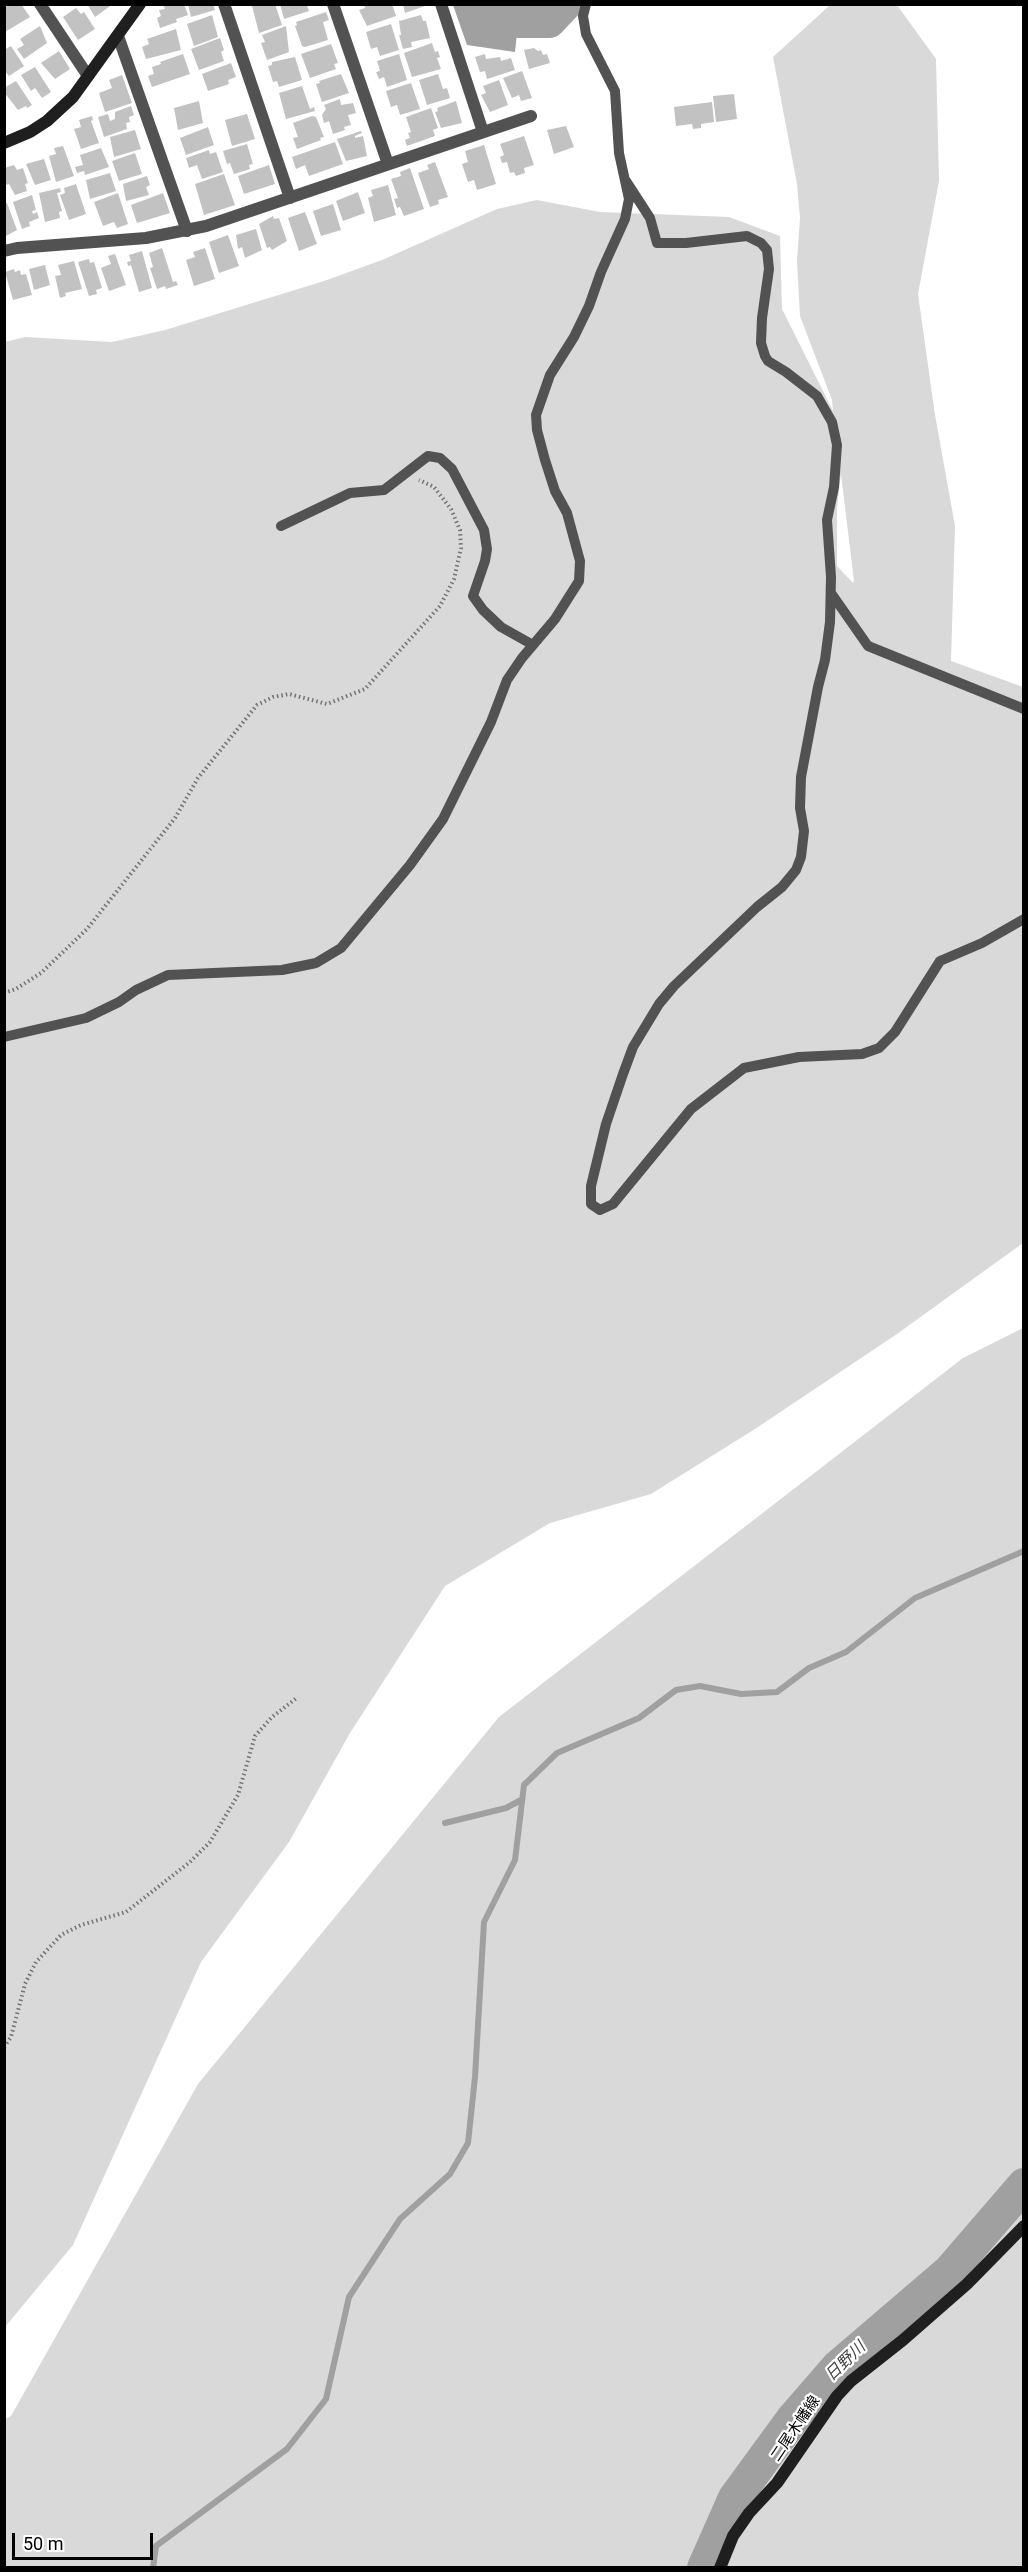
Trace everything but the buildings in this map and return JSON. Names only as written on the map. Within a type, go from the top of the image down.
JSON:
[{"type":"main road","points":[[4,143],[30,132],[47,121],[73,97],[140,4]]},
{"type":"main road","name":"二尾木幡線","points":[[720,2568],[733,2536],[749,2513],[777,2483],[837,2396],[851,2381],[903,2340],[967,2284],[1023,2226]]},
{"type":"street","points":[[40,4],[88,76]]},
{"type":"street","points":[[224,4],[290,198]]},
{"type":"street","points":[[333,4],[387,164]]},
{"type":"street","points":[[441,4],[483,132]]},
{"type":"street","points":[[118,36],[187,231]]},
{"type":"street","points":[[4,251],[17,248],[146,238],[187,231],[531,116]]},
{"type":"lane","points":[[4,1037],[86,1018],[168,975],[282,970],[316,963],[341,948],[410,866],[443,819],[491,722],[507,680],[555,619],[579,580],[580,561],[567,513],[555,491],[545,460],[537,430],[536,415],[545,388],[574,337],[626,219],[629,199],[619,153],[615,91],[586,34],[583,16],[586,4]]},
{"type":"lane","points":[[626,180],[650,218],[657,243],[686,243],[747,236],[767,250],[769,276],[762,318],[761,343],[765,356],[768,361],[817,396],[832,422],[837,445],[834,487],[827,520],[831,593],[830,622],[825,660],[801,777],[800,808],[804,831],[801,857],[796,870],[782,887],[756,907],[674,986],[659,1004],[633,1047],[623,1074],[606,1124],[591,1186],[591,1204],[600,1210],[613,1204],[692,1109],[744,1068],[799,1057],[862,1054],[879,1048],[895,1032],[940,961],[974,947],[1023,920]]},
{"type":"lane","points":[[281,526],[350,493],[384,490],[428,456],[440,458],[452,469],[484,530],[487,549],[485,561],[473,596],[483,610],[501,627],[533,645]]},
{"type":"lane","points":[[831,593],[868,646],[1023,709]]},
{"type":"path","points":[[4,993],[16,989],[41,973],[87,929],[175,818],[198,778],[257,705],[273,697],[289,694],[327,704],[365,689],[440,606],[454,579],[461,548],[460,530],[451,508],[434,487],[404,473]]},
{"type":"path","points":[[4,2047],[11,2037],[25,1984],[36,1962],[61,1935],[81,1925],[126,1912],[190,1862],[210,1842],[238,1795],[255,1736],[272,1717],[298,1696]]},
{"type":"shaded area","points":[[453,5],[520,5],[515,52],[467,45]]},
{"type":"shaded area","points":[[897,5],[936,59],[939,181],[918,294],[935,415],[955,526],[951,661],[1023,687],[1023,1243],[897,1334],[755,1429],[651,1494],[550,1523],[445,1586],[350,1733],[289,1842],[201,1962],[73,2245],[5,2327],[5,342],[25,337],[112,342],[165,330],[324,281],[382,260],[497,209],[537,200],[600,212],[729,217],[780,236],[782,309],[833,411],[832,400],[800,316],[797,261],[800,218],[797,184],[773,57],[829,6]],"holes":[[[841,474],[853,583],[837,566],[837,508]]]},
{"type":"shaded area","points":[[1023,1328],[1023,2567],[5,2567],[4,2420],[11,2416],[198,2084],[499,1717],[963,1358]]},
{"type":"waterway","points":[[518,21],[549,21],[565,4]]},
{"type":"waterway","points":[[153,2568],[156,2546],[287,2449],[326,2399],[349,2297],[400,2219],[450,2174],[468,2143],[475,2077],[484,1922],[515,1860],[524,1785],[557,1753],[639,1718],[676,1690],[700,1686],[741,1694],[777,1692],[809,1668],[846,1652],[915,1598],[1024,1551]]},
{"type":"waterway","points":[[445,1823],[506,1808],[521,1800]]},
{"type":"waterway","name":"日野川","points":[[704,2568],[735,2498],[792,2420],[838,2367],[949,2272],[1024,2185]]}]
